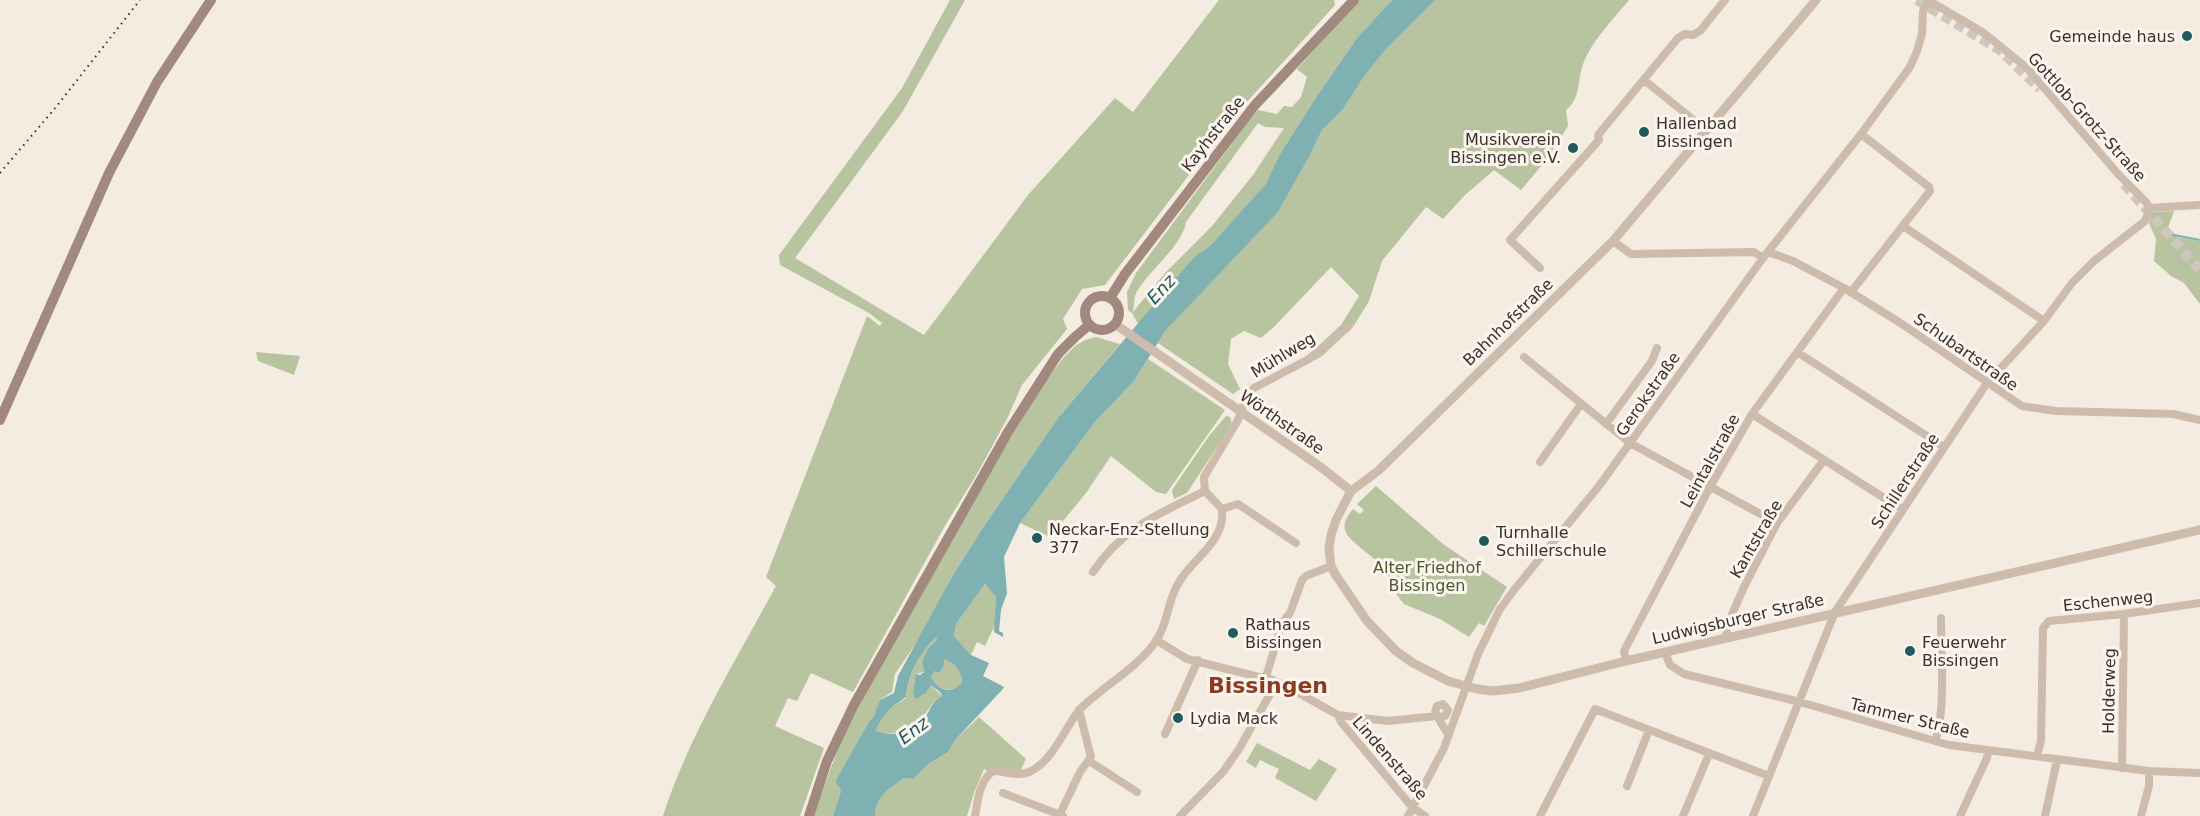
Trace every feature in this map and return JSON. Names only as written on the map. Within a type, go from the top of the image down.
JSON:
[{"type":"main road","points":[[0,420],[109,173],[157,82],[211,0]]},
{"type":"main road","name":"Kayhstraße","points":[[1110,298],[1125,274],[1255,105],[1354,0]]},
{"type":"main road","points":[[1096,297],[1110,298],[1119,310],[1118,326],[1099,330],[1089,325],[1085,319],[1086,306],[1096,297]]},
{"type":"main road","points":[[809,816],[827,761],[854,705],[1008,432],[1058,354],[1089,325]]},
{"type":"street","points":[[1540,268],[1510,240],[1527,224],[1599,140],[1598,135],[1678,38],[1684,34],[1693,35],[1700,31],[1725,0]]},
{"type":"street","name":"Bahnhofstraße","points":[[1331,566],[1329,549],[1331,535],[1351,491],[1378,471],[1613,241],[1816,0]]},
{"type":"street","name":"Gerokstraße","points":[[1408,816],[1439,758],[1478,654],[1500,609],[1599,486],[1765,255],[1861,134],[1910,67],[1922,34],[1923,11],[1928,0]]},
{"type":"street","name":"Gottlob-Grotz-Straße","points":[[1928,0],[1984,33],[2026,68],[2150,208]]},
{"type":"street","points":[[1644,80],[1706,130]]},
{"type":"street","name":"Leintalstraße","points":[[1626,661],[1624,651],[1710,487],[1752,414],[1797,352],[1930,191],[1929,187],[1861,134]]},
{"type":"street","points":[[2150,208],[2200,205]]},
{"type":"street","name":"Schillerstraße","points":[[1753,816],[1835,612],[1987,383],[2044,321],[2072,283],[2094,261],[2145,221],[2150,208]]},
{"type":"street","points":[[1903,226],[2044,321]]},
{"type":"street","name":"Schubartstraße","points":[[1613,241],[1631,254],[1754,252],[1793,261],[1848,290],[2022,406],[2056,411],[2173,414],[2200,420]]},
{"type":"street","name":"Wörthstraße","points":[[1118,326],[1351,491]]},
{"type":"street","name":"Mühlweg","points":[[1205,491],[1203,485],[1207,469],[1242,412],[1246,397],[1254,388],[1309,359],[1347,328]]},
{"type":"street","points":[[1606,424],[1652,361],[1657,348]]},
{"type":"street","points":[[1797,352],[1944,447]]},
{"type":"street","points":[[1524,357],[1630,442],[1777,523]]},
{"type":"street","points":[[1540,462],[1581,404]]},
{"type":"street","points":[[1752,414],[1903,510]]},
{"type":"street","name":"Kantstraße","points":[[1726,638],[1727,626],[1743,589],[1777,523],[1824,460]]},
{"type":"street","points":[[975,816],[980,788],[986,776],[993,771],[1016,774],[1028,772],[1039,765],[1058,742],[1079,710],[1141,657],[1156,640],[1164,626],[1178,584],[1218,534],[1222,525],[1222,509],[1205,491],[1169,507],[1129,532],[1111,548],[1093,572]]},
{"type":"street","points":[[1222,509],[1238,504],[1296,543]]},
{"type":"street","name":"Ludwigsburger Straße","points":[[1331,566],[1367,621],[1396,651],[1431,674],[1465,687],[1493,691],[1519,688],[1835,612],[2200,530]]},
{"type":"street","points":[[1266,677],[1282,622],[1290,613],[1302,580],[1306,576],[1331,566]]},
{"type":"street","name":"Eschenweg","points":[[2037,756],[2042,741],[2043,628],[2049,621],[2124,614],[2200,603]]},
{"type":"street","name":"Holderweg","points":[[2122,768],[2124,614]]},
{"type":"street","points":[[1935,741],[1939,732],[1941,712],[1941,618]]},
{"type":"street","points":[[1156,640],[1187,659],[1266,677],[1338,715],[1388,721],[1437,716],[1449,735]]},
{"type":"street","name":"Tammer Straße","points":[[1665,652],[1670,665],[1684,674],[1800,702],[1935,741],[2122,768],[2200,773]]},
{"type":"street","points":[[1166,734],[1198,660]]},
{"type":"street","points":[[1180,816],[1223,772],[1239,749],[1277,682]]},
{"type":"street","points":[[1540,816],[1595,709],[1769,777]]},
{"type":"street","points":[[1003,793],[1061,815],[1080,772],[1091,757],[1079,710]]},
{"type":"street","name":"Lindenstraße","points":[[1338,715],[1341,722],[1412,807],[1425,816]]},
{"type":"street","points":[[1627,786],[1649,730]]},
{"type":"street","points":[[1960,816],[1987,758],[1988,750]]},
{"type":"street","points":[[1683,816],[1709,754]]},
{"type":"street","points":[[2045,816],[2058,760]]},
{"type":"street","points":[[1089,761],[1137,792]]},
{"type":"street","points":[[2142,816],[2149,786],[2149,771]]},
{"type":"green space","points":[[950,0],[965,0],[903,111],[795,258],[924,335],[1028,195],[1115,98],[1133,112],[1219,0],[1334,0],[1335,5],[1234,116],[1105,285],[1082,289],[1063,319],[1067,329],[1022,385],[1007,419],[977,474],[946,524],[853,692],[811,673],[797,701],[788,698],[775,726],[824,748],[800,816],[663,816],[700,727],[776,586],[766,577],[867,316],[880,326],[882,323],[869,313],[780,265],[779,255],[902,88]]},
{"type":"green space","points":[[1359,0],[1392,0],[1357,38],[1317,96],[1280,154],[1267,184],[1211,245],[1194,257],[1138,324],[1128,310],[1127,292],[1136,273],[1258,110],[1277,114],[1284,106],[1292,107],[1301,97],[1307,77],[1297,69]],"holes":[[[1258,123],[1265,127],[1284,128],[1253,175],[1212,226],[1165,273],[1133,312],[1136,293],[1179,240],[1186,222]]]},
{"type":"green space","points":[[1435,0],[1629,0],[1589,51],[1581,71],[1576,97],[1566,110],[1568,126],[1546,160],[1521,190],[1494,170],[1464,196],[1443,219],[1426,207],[1382,261],[1369,301],[1353,327],[1321,357],[1306,364],[1303,360],[1341,325],[1359,296],[1331,267],[1261,338],[1244,331],[1231,339],[1228,364],[1240,389],[1233,394],[1158,343],[1166,330],[1187,307],[1278,212],[1322,130],[1343,109],[1385,50]]},
{"type":"green space","points":[[2174,211],[2168,228],[2177,237],[2200,241],[2200,304],[2184,283],[2171,276],[2154,261],[2156,239],[2149,223],[2152,212]]},
{"type":"green space","points":[[1096,337],[1120,344],[1058,418],[982,529],[953,575],[923,633],[895,674],[892,692],[880,700],[876,713],[883,716],[906,698],[915,665],[935,638],[937,639],[927,650],[922,662],[924,672],[916,674],[913,691],[926,693],[931,685],[942,696],[934,702],[921,721],[910,730],[878,732],[870,721],[837,778],[841,791],[833,816],[813,816],[838,749],[865,695],[991,469],[1063,358],[1075,346]]},
{"type":"green space","points":[[256,352],[300,356],[294,375],[258,361]]},
{"type":"green space","points":[[1148,359],[1225,410],[1166,494],[1156,492],[1111,456],[1086,493],[1050,537],[1020,523],[1095,422],[1134,381]]},
{"type":"green space","points":[[1226,416],[1230,417],[1232,424],[1187,493],[1174,499],[1172,490],[1209,436]]},
{"type":"green space","name":"Alter Friedhof Bissingen","points":[[1376,486],[1443,544],[1507,587],[1484,626],[1479,623],[1469,637],[1440,619],[1404,604],[1389,585],[1386,568],[1348,536],[1345,521],[1353,509],[1360,514],[1364,510],[1357,504]]},
{"type":"green space","points":[[985,584],[996,597],[995,625],[985,646],[977,642],[971,655],[954,636],[956,624]]},
{"type":"green space","points":[[943,659],[954,664],[960,674],[962,682],[954,689],[942,688],[931,677]]},
{"type":"green space","points":[[979,717],[1026,759],[1020,772],[991,773],[984,769],[967,816],[875,816],[878,803],[884,794],[904,778],[913,779],[927,765],[948,752],[956,739]]},
{"type":"green space","points":[[1257,743],[1310,770],[1319,759],[1337,769],[1316,801],[1275,778],[1279,769],[1260,760],[1256,768],[1246,762]]},
{"type":"water","name":"Enz","points":[[1392,0],[1435,0],[1385,50],[1343,109],[1322,130],[1278,212],[1166,330],[1134,381],[1095,422],[1020,523],[1004,557],[1007,593],[1001,610],[999,631],[1003,633],[1003,637],[994,632],[996,597],[985,584],[956,624],[954,636],[971,655],[989,663],[983,676],[1004,687],[1002,690],[956,739],[948,752],[927,765],[913,779],[904,778],[884,794],[878,803],[875,816],[833,816],[841,791],[836,782],[837,778],[870,720],[879,723],[875,730],[880,732],[892,734],[911,730],[921,723],[934,702],[942,696],[931,685],[926,693],[915,699],[913,691],[916,674],[920,675],[924,672],[922,662],[927,650],[937,639],[935,638],[915,665],[906,697],[883,716],[875,712],[880,700],[894,693],[898,676],[953,575],[982,529],[1058,418],[1194,257],[1211,245],[1266,184],[1280,154],[1357,38]],"holes":[[[944,659],[959,671],[962,682],[950,690],[938,686],[931,677],[935,671],[939,673]]]},
{"type":"waterway","points":[[2166,228],[2174,235],[2200,240]]},
{"type":"waterway","points":[[869,731],[885,707]]},
{"type":"tunnel","points":[[1917,0],[2000,50],[2040,89]]},
{"type":"tunnel","points":[[2124,184],[2200,270]]},
{"type":"railway","points":[[0,173],[56,107],[140,0]]},
{"type":"place","name":"Gemeinde haus","points":[[2187,36]]},
{"type":"place","name":"Hallenbad Bissingen","points":[[1644,132]]},
{"type":"place","name":"Musikverein Bissingen e.V.","points":[[1573,148]]},
{"type":"place","name":"Neckar-Enz-Stellung 377","points":[[1037,538]]},
{"type":"place","name":"Turnhalle Schillerschule","points":[[1484,541]]},
{"type":"place","name":"Rathaus Bissingen","points":[[1233,633]]},
{"type":"place","name":"Feuerwehr Bissingen","points":[[1910,651]]},
{"type":"place","name":"Lydia Mack","points":[[1178,718]]},
{"type":"district","name":"Bissingen","points":[[1268,685]]}]
